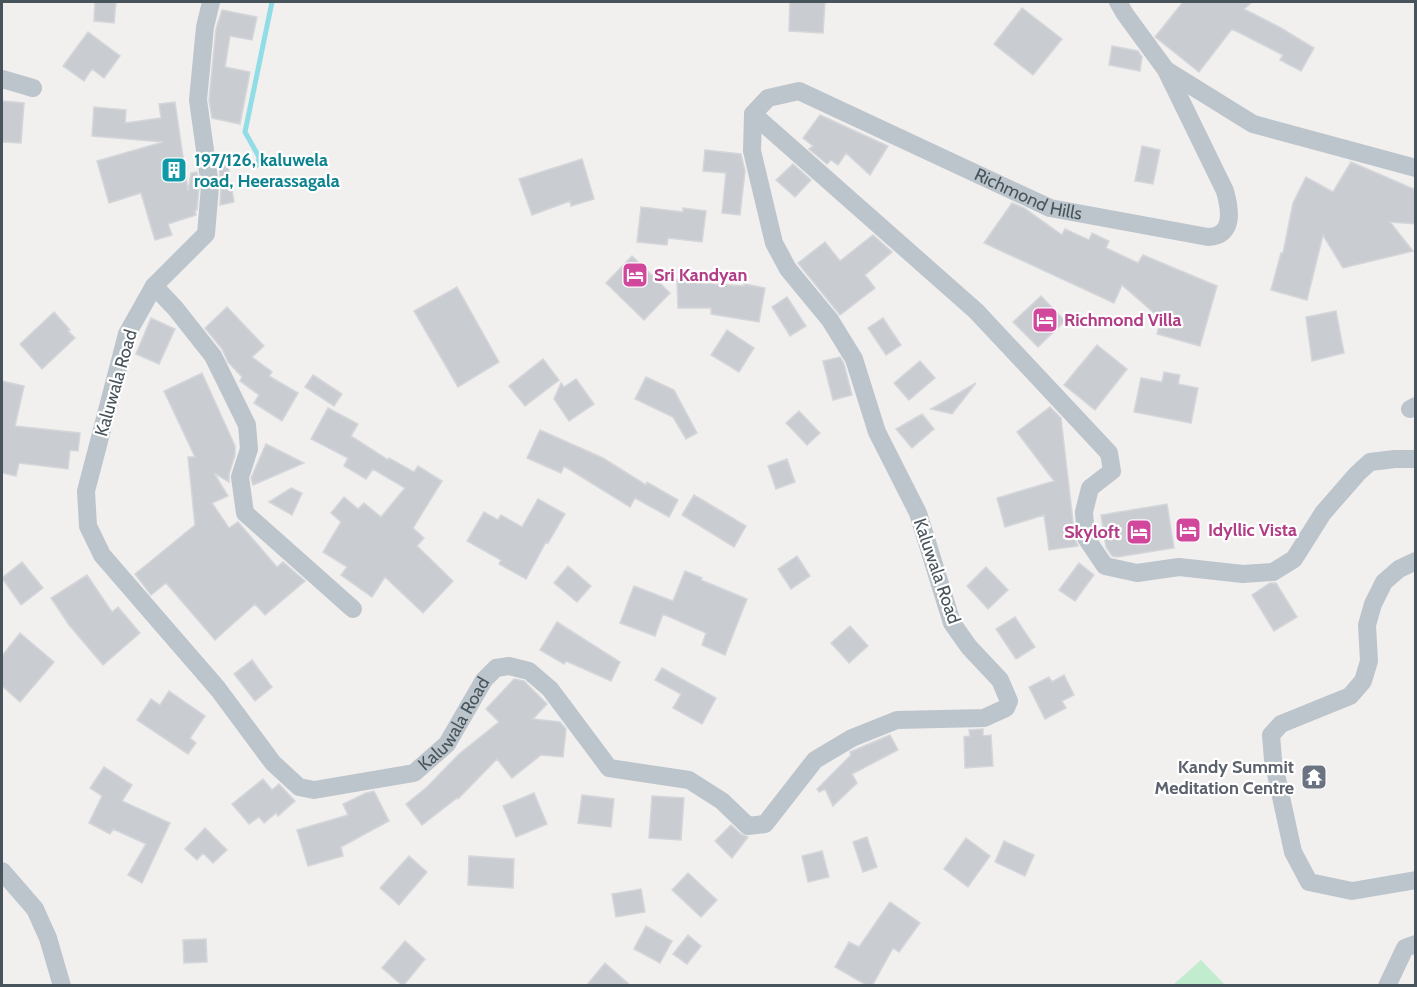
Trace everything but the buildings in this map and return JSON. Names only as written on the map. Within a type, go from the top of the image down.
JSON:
[{"type":"street","name":"Kaluwala Road","points":[[211,2],[205,27],[198,100],[210,186],[206,234],[154,286],[127,334],[87,491],[88,526],[102,555],[218,689],[273,763],[299,787],[314,790],[414,773],[447,744],[484,680],[496,668],[509,666],[529,671],[550,689],[609,768],[689,780],[722,801],[748,826],[765,824],[815,760],[852,738],[897,720],[984,718],[1006,708],[1009,701],[1000,680],[952,624],[918,513],[877,432],[854,359],[830,320],[788,269],[774,243],[752,151],[753,114]]},
{"type":"street","name":"Richmond Hills","points":[[753,114],[768,98],[799,91],[1050,208],[1216,237],[1224,233],[1229,222],[1225,191],[1166,70],[1118,2]]},
{"type":"street","points":[[1166,70],[1253,124],[1416,168]]},
{"type":"street","points":[[2,79],[33,88]]},
{"type":"street","points":[[753,114],[976,310],[1109,453],[1112,471],[1090,488],[1084,512],[1086,538],[1105,566],[1137,573],[1179,567],[1242,574],[1274,572],[1294,559],[1323,513],[1370,462],[1416,459]]},
{"type":"street","points":[[154,286],[175,308],[213,356],[247,425],[249,448],[240,477],[245,513],[353,609]]},
{"type":"street","points":[[1416,561],[1399,569],[1384,582],[1373,604],[1367,625],[1369,661],[1363,681],[1350,696],[1281,724],[1271,735],[1273,760],[1293,852],[1308,882],[1352,891],[1416,880]]},
{"type":"street","points":[[2,871],[35,909],[48,938],[62,986]]},
{"type":"street","points":[[1387,986],[1405,948],[1416,944]]},
{"type":"green space","points":[[1201,960],[1225,985],[1173,985]]},
{"type":"waterway","points":[[258,165],[259,157],[245,132],[272,2]]},
{"type":"place","name":"197/126, kaluwela road, Heerassagala","points":[[174,170]]},
{"type":"place","name":"Sri Kandyan","points":[[635,275]]},
{"type":"place","name":"Richmond Villa","points":[[1045,320]]},
{"type":"place","name":"Idyllic Vista","points":[[1188,530]]},
{"type":"place","name":"Skyloft","points":[[1139,532]]},
{"type":"place","name":"Kandy Summit Meditation Centre","points":[[1314,777]]}]
